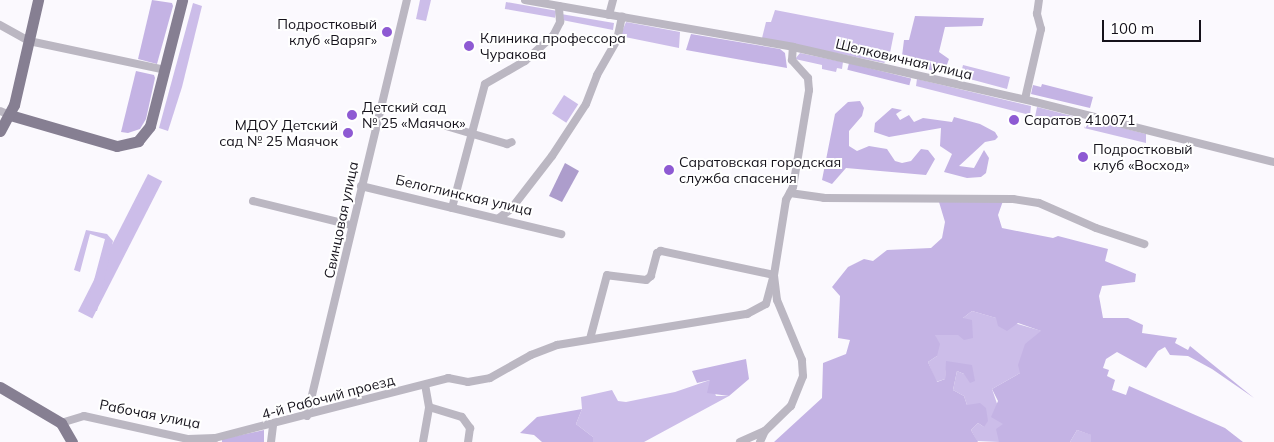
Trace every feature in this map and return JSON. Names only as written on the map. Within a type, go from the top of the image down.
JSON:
[{"type":"main road","points":[[0,131],[29,41],[38,0]]},
{"type":"main road","points":[[5,113],[117,146],[138,141],[150,126],[182,0]]},
{"type":"main road","points":[[0,388],[61,423],[72,442]]},
{"type":"street","name":"Свинцовая улица","points":[[307,416],[348,257],[351,226],[360,186],[407,0]]},
{"type":"street","name":"Шелковичная улица","points":[[525,0],[793,47],[1025,100],[1274,162]]},
{"type":"street","points":[[610,15],[613,0]]},
{"type":"street","points":[[1025,100],[1041,29],[1037,14],[1039,0]]},
{"type":"street","points":[[452,208],[485,84],[525,61],[553,36],[560,22],[559,6]]},
{"type":"street","points":[[499,218],[511,209],[552,156],[586,104],[597,75],[617,40],[622,18]]},
{"type":"street","points":[[0,25],[29,41],[165,70]]},
{"type":"street","points":[[774,275],[661,251],[657,253],[651,276],[646,280],[607,275],[590,339],[760,310],[766,304],[774,275],[786,200],[790,193],[810,84],[808,78],[792,60],[793,47]]},
{"type":"street","points":[[446,126],[506,144],[512,142]]},
{"type":"street","name":"Белоглинская улица","points":[[360,186],[561,234]]},
{"type":"street","points":[[790,193],[824,198],[1013,199],[1039,203],[1096,228],[1144,244]]},
{"type":"street","points":[[253,201],[351,226]]},
{"type":"street","points":[[740,442],[765,431],[791,406],[803,376],[802,360],[777,300],[774,275]]},
{"type":"street","name":"4-й Рабочий проезд","points":[[215,438],[273,425],[448,378],[468,382],[490,378],[546,348],[590,339]]},
{"type":"street","points":[[423,442],[430,407],[425,384]]},
{"type":"street","points":[[430,407],[462,417],[470,428],[468,442]]},
{"type":"street","name":"Рабочая улица","points":[[61,423],[84,416],[187,440],[215,438]]},
{"type":"street","points":[[271,442],[273,425]]},
{"type":"street","points":[[760,442],[765,431]]},
{"type":"shaded area","points":[[152,0],[172,3],[173,6],[157,64],[138,59]]},
{"type":"shaded area","points":[[420,0],[431,0],[426,21],[416,19]]},
{"type":"shaded area","points":[[506,2],[556,11],[555,18],[505,9]]},
{"type":"shaded area","points":[[193,3],[202,6],[182,87],[168,131],[159,128]]},
{"type":"shaded area","points":[[775,10],[894,33],[889,58],[884,63],[762,38],[766,22],[771,22]]},
{"type":"shaded area","points":[[561,14],[614,23],[613,30],[562,20]]},
{"type":"shaded area","points":[[915,16],[984,18],[982,26],[945,27],[939,52],[949,59],[944,73],[901,64],[904,40],[909,40]]},
{"type":"shaded area","points":[[626,22],[680,32],[679,48],[620,36]]},
{"type":"shaded area","points":[[691,34],[780,49],[785,53],[787,68],[686,50]]},
{"type":"shaded area","points":[[800,53],[843,62],[842,69],[837,68],[836,72],[822,69],[822,65],[795,59]]},
{"type":"shaded area","points":[[849,63],[911,78],[909,85],[847,70]]},
{"type":"shaded area","points":[[963,65],[1010,77],[1007,89],[951,74],[953,69],[962,69]]},
{"type":"shaded area","points":[[136,71],[154,75],[155,78],[146,119],[140,129],[128,133],[121,132]]},
{"type":"shaded area","points":[[917,79],[1031,106],[1030,115],[916,86]]},
{"type":"shaded area","points":[[1042,84],[1093,97],[1090,108],[1031,94],[1033,85],[1041,87]]},
{"type":"shaded area","points":[[564,95],[578,104],[566,123],[552,113]]},
{"type":"shaded area","points":[[860,101],[864,108],[862,116],[849,131],[849,146],[857,151],[869,146],[887,149],[895,161],[902,163],[911,161],[921,149],[928,150],[935,159],[926,175],[846,168],[832,184],[822,180],[835,114],[848,102]]},
{"type":"shaded area","points":[[1037,107],[1080,118],[1080,127],[1035,117]]},
{"type":"shaded area","points":[[892,108],[902,110],[896,114],[900,120],[909,115],[914,122],[923,118],[952,122],[954,117],[980,124],[995,132],[998,137],[995,140],[985,142],[959,166],[974,168],[984,150],[989,158],[986,173],[981,177],[967,178],[944,172],[952,154],[940,146],[941,128],[889,137],[874,132],[875,123]]},
{"type":"shaded area","points":[[1088,119],[1146,134],[1146,143],[1084,128]]},
{"type":"shaded area","points":[[565,163],[579,171],[562,202],[549,196]]},
{"type":"shaded area","points":[[148,174],[162,181],[92,318],[78,311]]},
{"type":"shaded area","points":[[1003,201],[998,215],[1002,228],[1053,238],[1058,236],[1108,249],[1105,261],[1136,274],[1135,282],[1102,286],[1099,296],[1103,318],[1128,318],[1143,325],[1142,333],[1177,338],[1175,343],[1188,350],[1190,346],[1254,398],[1212,369],[1188,356],[1170,355],[1165,347],[1158,351],[1146,368],[1117,352],[1106,359],[1103,368],[1109,370],[1107,376],[1115,380],[1112,390],[1126,395],[1129,386],[1225,428],[1243,442],[1091,442],[1091,435],[1077,430],[1070,442],[999,442],[996,429],[1003,424],[991,417],[998,401],[992,389],[1020,373],[1018,365],[1025,344],[1041,331],[1018,323],[1007,331],[998,326],[996,318],[972,311],[963,318],[972,320],[973,338],[964,340],[958,335],[935,335],[940,344],[937,356],[928,362],[937,382],[945,379],[946,361],[972,365],[975,381],[970,383],[964,374],[957,371],[953,390],[964,396],[967,405],[980,403],[986,408],[988,421],[984,427],[978,423],[971,430],[978,442],[774,442],[822,398],[823,363],[846,354],[850,340],[838,338],[840,296],[832,287],[848,267],[864,259],[873,261],[887,250],[931,248],[942,238],[945,222],[939,202]]},
{"type":"shaded area","points":[[86,230],[107,234],[113,241],[97,311],[86,310],[105,239],[90,234],[80,272],[74,270]]},
{"type":"shaded area","points":[[972,311],[1042,331],[1020,373],[992,389],[1004,424],[999,442],[977,441],[971,430],[978,423],[984,427],[973,406],[967,405],[964,396],[953,390],[957,371],[964,374],[972,365],[946,369],[945,379],[936,382],[928,362],[937,356],[935,335],[958,335],[963,318]]},
{"type":"shaded area","points":[[746,359],[749,379],[729,396],[707,393],[710,380],[697,383],[692,371]]},
{"type":"shaded area","points":[[710,380],[716,396],[729,396],[644,442],[593,442],[593,437],[576,424],[582,409],[581,397],[612,390],[618,401],[626,402],[675,392]]},
{"type":"shaded area","points":[[582,409],[576,424],[593,437],[593,442],[542,442],[534,435],[520,433],[537,417]]},
{"type":"shaded area","points":[[264,430],[264,442],[222,442],[222,439]]},
{"type":"shaded area","points":[[1077,430],[1092,435],[1091,442],[1070,442]]},
{"type":"place","name":"Подростковый клуб «Варяг»","points":[[387,32]]},
{"type":"place","name":"Клиника профессора Чуракова","points":[[469,46]]},
{"type":"place","name":"Детский сад № 25 «Маячок»","points":[[352,115]]},
{"type":"place","name":"Саратов 410071","points":[[1014,120]]},
{"type":"place","name":"МДОУ Детский сад № 25 Маячок","points":[[348,133]]},
{"type":"place","name":"Подростковый клуб «Восход»","points":[[1083,157]]},
{"type":"place","name":"Саратовская городская служба спасения","points":[[669,170]]}]
